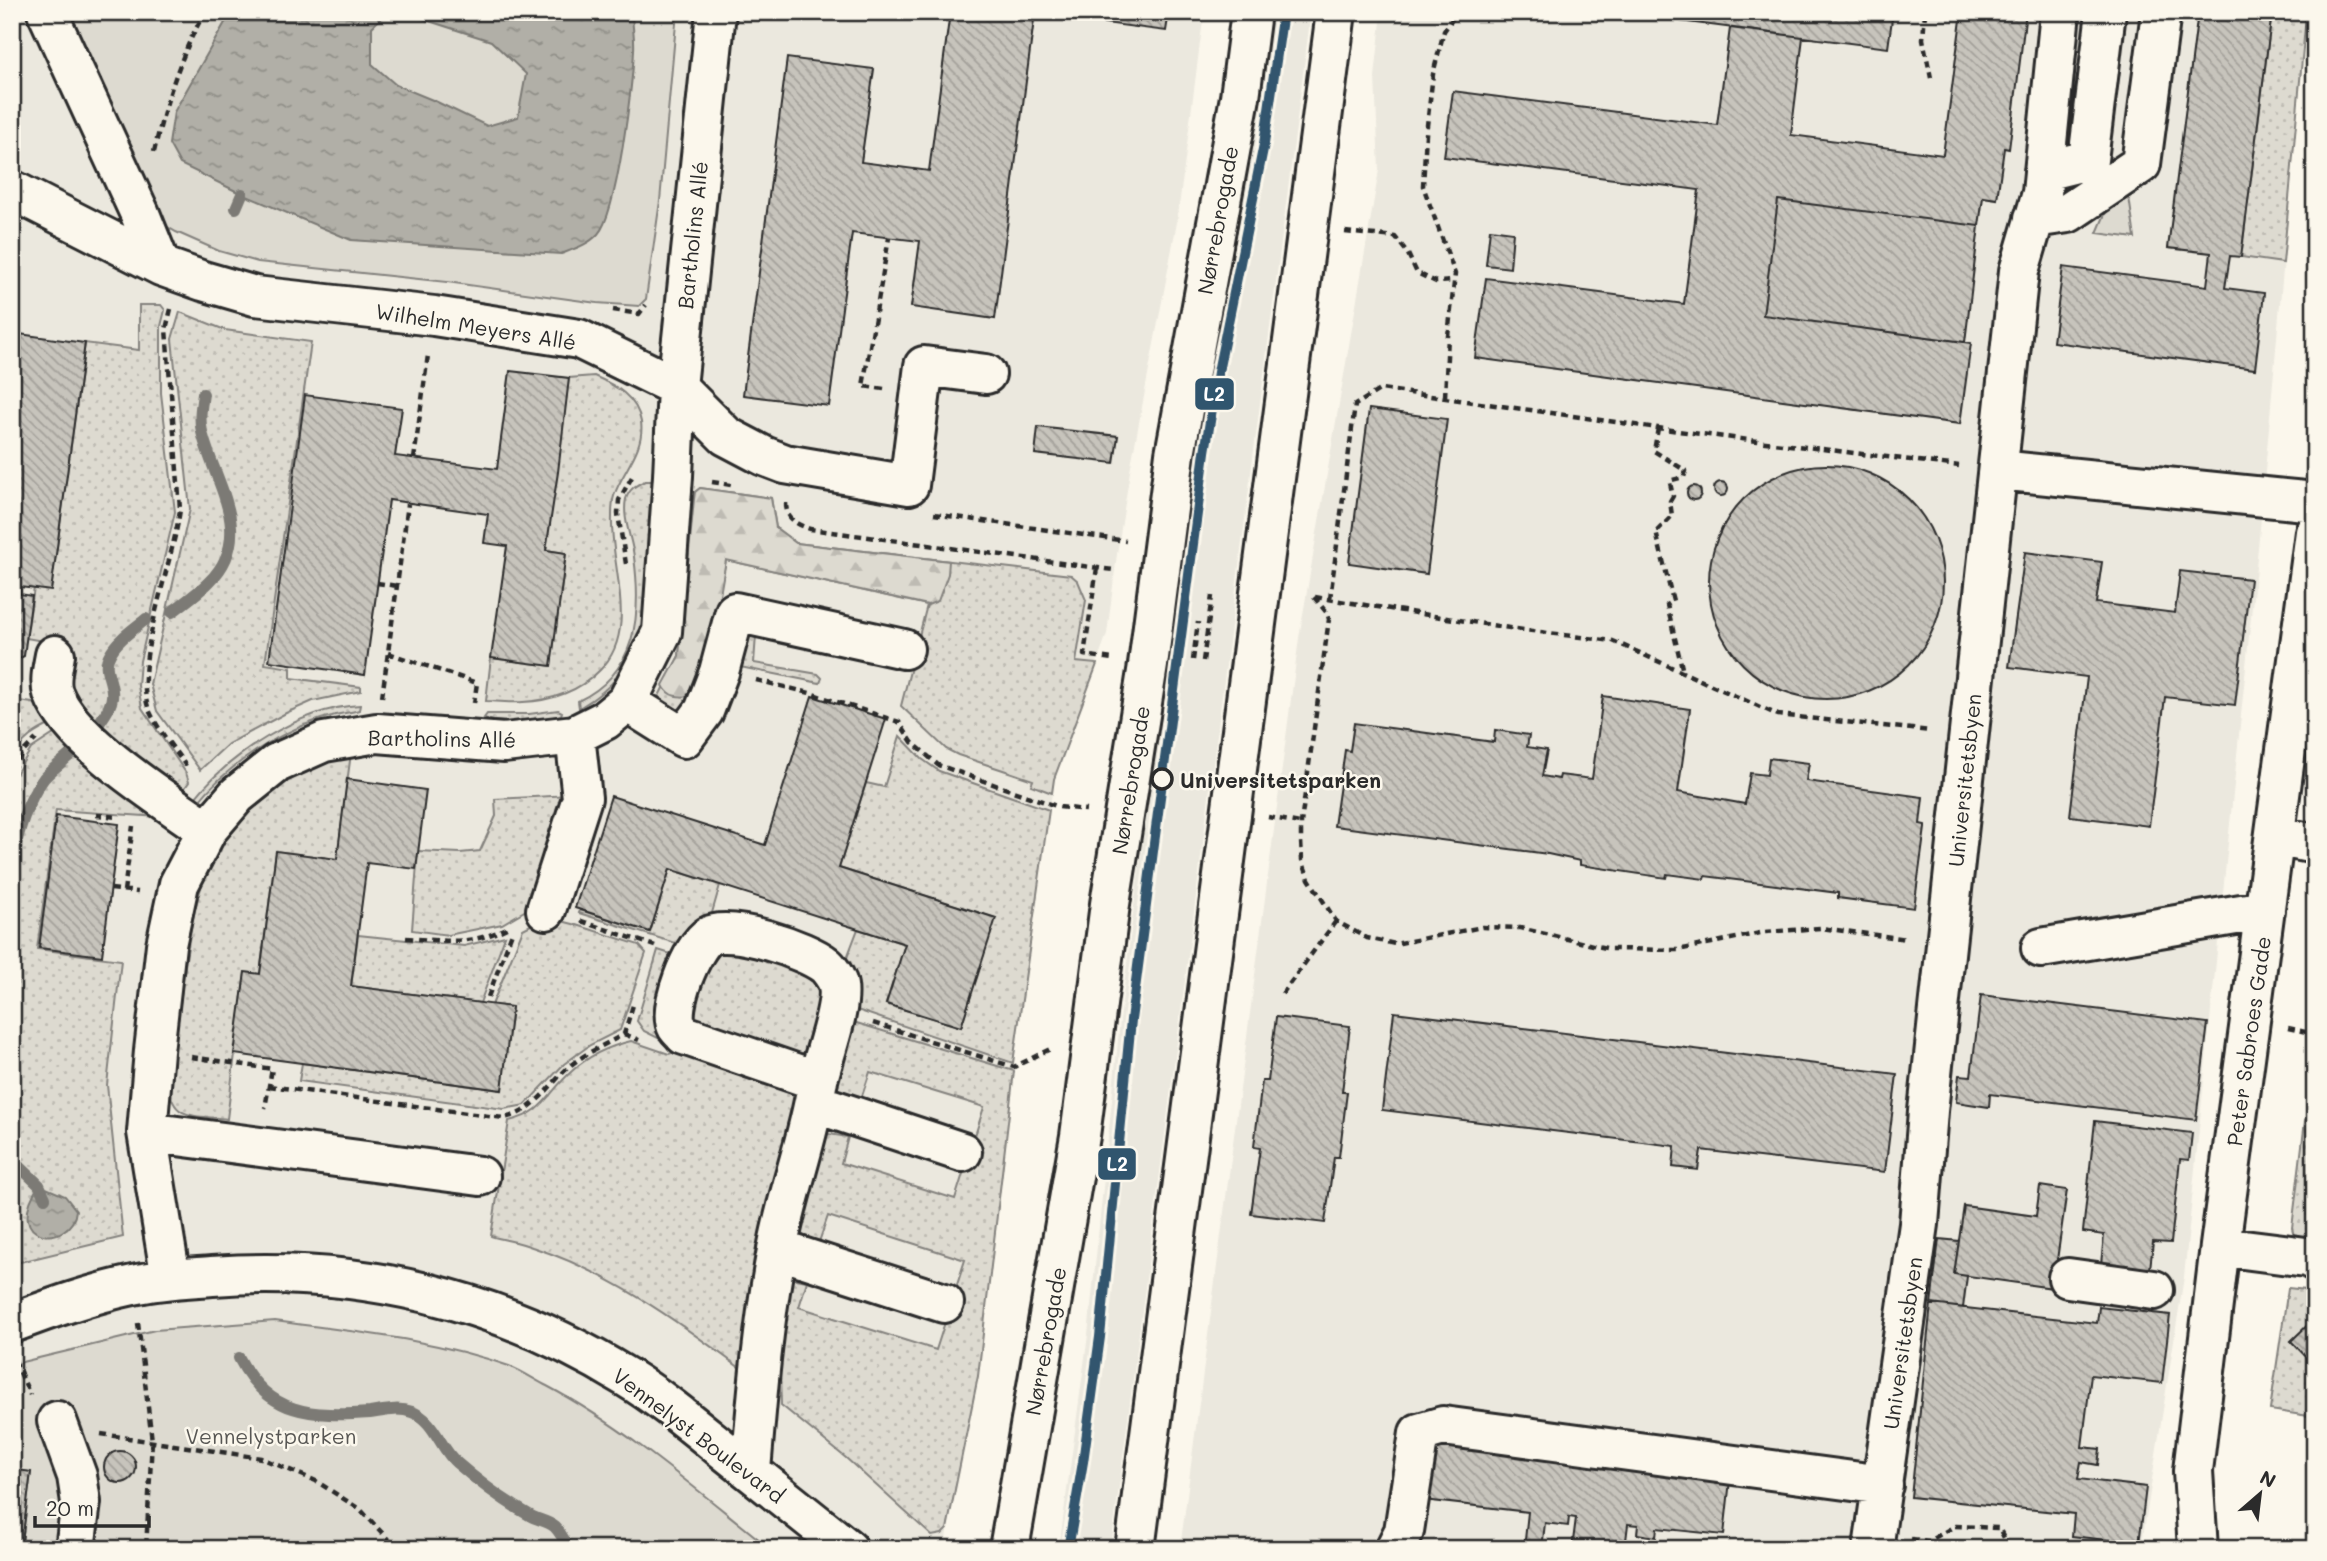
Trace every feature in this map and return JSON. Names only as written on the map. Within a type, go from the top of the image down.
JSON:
[{"type":"street","points":[[47,12],[161,265]]},
{"type":"street","name":"Bartholins Allé","points":[[152,1282],[147,1132],[166,945],[179,884],[206,830],[237,795],[277,763],[324,742],[377,733],[504,743],[576,735],[605,720],[627,702],[662,632],[677,387],[716,12]]},
{"type":"street","name":"Nørrebrogade","points":[[1009,1549],[1080,1136],[1110,904],[1148,665],[1175,454],[1240,97],[1251,12]]},
{"type":"street","points":[[1135,1549],[1336,12]]},
{"type":"street","name":"Universitetsbyen","points":[[1874,1549],[1919,1224],[1946,944],[2019,271],[2042,193],[2060,12]]},
{"type":"street","points":[[2044,171],[2088,160],[2106,12]]},
{"type":"street","points":[[2034,218],[2068,214],[2141,164],[2161,12]]},
{"type":"street","name":"Wilhelm Meyers Allé","points":[[12,190],[161,265],[255,296],[434,316],[579,339],[677,387],[726,436],[785,464],[909,485],[924,366],[986,374]]},
{"type":"street","points":[[1998,470],[2315,502]]},
{"type":"street","name":"Peter Sabroes Gade","points":[[2198,1549],[2193,1471],[2220,1246],[2314,538]]},
{"type":"street","points":[[627,702],[684,738],[704,711],[719,672],[735,612],[904,649]]},
{"type":"street","points":[[55,655],[51,677],[53,691],[69,720],[87,740],[206,830]]},
{"type":"street","points":[[547,910],[582,797],[576,735]]},
{"type":"street","points":[[2275,835],[2315,845]]},
{"type":"street","points":[[2041,948],[2265,910]]},
{"type":"street","points":[[751,1471],[762,1340],[777,1249],[793,1178],[816,1092],[836,1012],[838,983],[826,965],[805,953],[739,933],[723,932],[709,936],[697,948],[678,994],[675,1013],[676,1026],[684,1035],[816,1092],[962,1152]]},
{"type":"street","points":[[147,1132],[480,1176]]},
{"type":"street","points":[[2220,1246],[2306,1257],[2315,1261]]},
{"type":"street","points":[[777,1249],[944,1303]]},
{"type":"street","name":"Vennelyst Boulevard","points":[[12,1323],[70,1301],[152,1282],[263,1272],[354,1279],[444,1297],[483,1309],[556,1339],[628,1378],[668,1406],[848,1549]]},
{"type":"street","points":[[2068,1278],[2154,1290]]},
{"type":"street","points":[[57,1421],[77,1476],[81,1502],[75,1549]]},
{"type":"street","points":[[1395,1549],[1404,1531],[1419,1433],[1443,1426],[1883,1485]]},
{"type":"path","points":[[140,214],[160,127],[188,40],[205,12]]},
{"type":"path","points":[[1445,397],[1455,274],[1423,186],[1433,74],[1444,31],[1457,12]]},
{"type":"path","points":[[1925,12],[1923,39],[1931,78]]},
{"type":"path","points":[[1308,229],[1395,237],[1407,252],[1417,274],[1436,282],[1454,281]]},
{"type":"path","points":[[888,238],[863,386],[920,395]]},
{"type":"path","points":[[161,265],[173,302],[166,330],[180,509],[177,532],[146,658],[143,684],[149,711],[191,774]]},
{"type":"path","points":[[612,310],[639,314],[648,303]]},
{"type":"path","points":[[414,459],[434,316]]},
{"type":"path","points":[[1330,600],[1355,405],[1381,389],[1658,428],[1998,470]]},
{"type":"path","points":[[1658,428],[1654,451],[1686,471],[1684,477],[1670,483],[1673,496],[1670,501],[1672,516],[1656,532],[1673,601],[1667,605],[1684,673]]},
{"type":"path","points":[[628,576],[618,514],[620,500],[639,464]]},
{"type":"path","points":[[786,502],[786,512],[795,523],[810,528],[1113,570]]},
{"type":"path","points":[[385,676],[408,503]]},
{"type":"path","points":[[1086,639],[1097,568]]},
{"type":"path","points":[[377,583],[397,586]]},
{"type":"path","points":[[1203,661],[1212,596]]},
{"type":"path","points":[[1946,944],[1820,928],[1765,932],[1678,950],[1611,949],[1520,928],[1482,928],[1395,944],[1367,938],[1336,921],[1309,879],[1302,860],[1301,823],[1329,619],[1314,597],[1516,629],[1613,641],[1778,715],[1969,735]]},
{"type":"path","points":[[1194,660],[1198,622]]},
{"type":"path","points":[[388,653],[477,683],[474,707]]},
{"type":"path","points":[[719,672],[810,693],[899,722],[912,742],[938,765],[1038,800],[1059,807],[1125,813]]},
{"type":"path","points":[[124,891],[134,819]]},
{"type":"path","points":[[111,889],[139,892]]},
{"type":"path","points":[[547,910],[653,945],[649,957]]},
{"type":"path","points":[[1282,994],[1336,921]]},
{"type":"path","points":[[406,937],[475,940],[516,923],[488,998]]},
{"type":"path","points":[[269,1086],[503,1118],[515,1116],[539,1100],[572,1065],[624,1034],[636,996]]},
{"type":"path","points":[[836,1012],[1014,1067],[1052,1048],[1092,1050]]},
{"type":"path","points":[[154,1051],[272,1069],[259,1147]]},
{"type":"path","points":[[146,1549],[152,1441],[152,1282]]},
{"type":"path","points":[[152,1441],[261,1458],[316,1481],[361,1510],[397,1549]]},
{"type":"path","points":[[1942,1534],[1955,1526],[1999,1528],[2010,1549]]},
{"type":"shaded area","points":[[12,12],[1204,12],[1177,222],[1131,465],[1107,634],[1054,779],[1013,1063],[1003,1173],[978,1376],[945,1549],[12,1549]]},
{"type":"shaded area","points":[[1272,12],[1311,12],[1111,1549],[1059,1549],[1088,1335],[1133,914],[1194,452],[1207,370],[1252,142]]},
{"type":"shaded area","points":[[1382,12],[2306,12],[2260,528],[2184,1277],[2141,1549],[1180,1549],[1299,638],[1379,170],[1375,77]]},
{"type":"green space","points":[[59,12],[677,12],[660,201],[646,299],[639,306],[597,303],[447,282],[258,262],[219,251],[176,232],[144,213]]},
{"type":"green space","points":[[2272,12],[2306,16],[2283,263],[2241,257]]},
{"type":"green space","points":[[2114,193],[2127,194],[2129,197],[2135,238],[2097,233]]},
{"type":"green space","points":[[139,305],[161,305],[165,310],[161,326],[161,393],[175,512],[140,661],[138,686],[142,708],[186,773],[189,782],[179,796],[87,721],[72,696],[66,645],[26,638],[34,588],[51,590],[85,343],[139,350]]},
{"type":"green space","points":[[180,312],[225,330],[311,342],[265,664],[291,668],[291,678],[361,687],[361,691],[313,701],[286,713],[228,744],[200,770],[157,711],[150,684],[190,509],[172,339]]},
{"type":"green space","points":[[594,376],[624,393],[635,406],[641,422],[640,442],[612,503],[621,617],[618,636],[612,654],[600,670],[574,689],[534,701],[486,701],[491,658],[551,666],[566,553],[546,550],[569,378]]},
{"type":"green space","points":[[645,481],[655,484],[643,623],[639,637],[635,650],[613,683],[579,708],[578,701],[598,689],[613,675],[631,640],[637,600],[633,550],[625,506],[631,490]]},
{"type":"green space","points":[[700,488],[771,498],[776,528],[796,543],[1071,575],[1078,581],[1086,600],[1076,662],[1097,664],[1054,779],[1052,793],[1031,785],[1033,780],[946,749],[901,706],[927,605],[726,560],[700,684],[681,712],[656,702],[679,656],[694,499],[695,492]]},
{"type":"green space","points":[[700,488],[771,498],[776,528],[796,543],[949,561],[948,574],[938,601],[928,605],[726,560],[709,658],[692,696],[671,694],[663,685],[679,656],[694,499],[695,492]]},
{"type":"green space","points":[[749,633],[756,635],[754,663],[818,674],[822,678],[820,683],[740,667],[740,658]]},
{"type":"green space","points":[[12,700],[39,704],[57,721],[30,736],[19,747],[12,761],[12,737],[17,706]]},
{"type":"green space","points":[[360,705],[359,710],[295,729],[257,750],[223,776],[196,805],[191,803],[224,768],[266,737],[313,715]]},
{"type":"green space","points":[[558,710],[562,712],[561,715],[533,720],[501,722],[484,718],[487,714],[529,714]]},
{"type":"green space","points":[[60,730],[160,817],[56,810],[37,949],[121,960],[107,1085],[123,1237],[12,1264],[12,776],[16,774],[31,749]]},
{"type":"green space","points":[[900,736],[922,759],[939,771],[1049,810],[1013,1063],[851,1008],[845,963],[858,929],[905,944],[886,1004],[961,1027],[995,918],[839,868],[866,783],[884,787]]},
{"type":"green space","points":[[351,753],[337,859],[276,851],[260,974],[245,972],[227,1119],[196,1116],[181,1111],[171,1097],[169,1085],[191,931],[210,864],[235,823],[263,795],[299,774]]},
{"type":"green space","points":[[570,795],[541,897],[526,910],[502,924],[448,935],[412,930],[418,851],[480,851],[496,816],[495,799]]},
{"type":"green space","points":[[670,869],[720,885],[710,920],[681,945],[579,913],[580,910],[650,932]]},
{"type":"green space","points":[[546,917],[639,945],[646,953],[620,1030],[590,1045],[564,1064],[525,1105],[504,1109],[299,1081],[302,1063],[501,1090],[512,1007],[492,1005],[523,929]]},
{"type":"green space","points":[[358,935],[464,946],[505,936],[480,1003],[351,986]]},
{"type":"green space","points":[[725,942],[828,982],[805,1056],[695,1022],[691,1000],[701,967]]},
{"type":"green space","points":[[658,950],[677,956],[676,1035],[662,1040],[644,1031],[637,1021]]},
{"type":"green space","points":[[850,1021],[1014,1071],[978,1376],[947,1529],[942,1534],[932,1536],[846,1458],[781,1405],[781,1334],[791,1278],[807,1281],[799,1307],[936,1350],[965,1260],[828,1216],[819,1242],[797,1231],[818,1140],[829,1134],[848,1137],[841,1163],[955,1199],[984,1107],[870,1072],[861,1099],[838,1090],[834,1081]]},
{"type":"green space","points":[[631,1041],[669,1054],[684,1049],[800,1092],[747,1365],[740,1368],[666,1315],[615,1284],[560,1257],[491,1236],[509,1121],[531,1113],[572,1071],[592,1056]]},
{"type":"green space","points":[[2315,1114],[2315,1249],[2295,1240],[2292,1228],[2305,1121]]},
{"type":"green space","points":[[2288,1288],[2315,1291],[2315,1318],[2291,1341],[2315,1366],[2315,1417],[2270,1410]]},
{"type":"green space","name":"Vennelystparken","points":[[275,1321],[423,1343],[514,1368],[577,1403],[634,1441],[771,1549],[21,1549],[31,1472],[12,1469],[12,1368],[22,1362],[155,1330]]},
{"type":"water","points":[[231,12],[387,12],[372,27],[372,64],[396,85],[487,126],[518,117],[526,74],[491,41],[401,12],[632,12],[633,66],[627,117],[612,201],[605,222],[594,238],[561,254],[351,240],[242,194],[180,164],[169,144],[174,112]]},
{"type":"water","points":[[39,1185],[65,1196],[76,1210],[72,1223],[53,1235],[42,1235],[33,1230],[28,1220],[29,1205]]},
{"type":"building","points":[[950,12],[1035,12],[995,319],[911,307],[920,241],[852,233],[829,406],[743,395],[787,58],[874,69],[861,162],[929,171]]},
{"type":"building","points":[[1082,12],[1169,12],[1166,31],[1081,20]]},
{"type":"building","points":[[1610,12],[1893,12],[1888,48]]},
{"type":"building","points":[[1962,12],[2026,12],[2009,149],[2004,148],[1997,199],[1983,197],[1979,226],[1778,200],[1763,315],[1971,343],[1960,424],[1475,358],[1486,278],[1684,304],[1699,190],[1444,157],[1453,91],[1717,125],[1730,28],[1803,37],[1791,135],[1943,155]]},
{"type":"building","points":[[2198,12],[2272,12],[2241,257],[2230,256],[2225,288],[2264,293],[2255,369],[2053,342],[2063,267],[2207,286],[2211,253],[2168,248]]},
{"type":"building","points":[[1778,200],[1979,226],[1965,342],[1763,315]]},
{"type":"building","points":[[1490,229],[1513,232],[1510,268],[1486,265]]},
{"type":"building","points":[[12,333],[85,343],[51,591],[20,587],[20,594],[32,596],[24,656],[20,658],[12,657]]},
{"type":"building","points":[[510,371],[569,378],[546,550],[566,553],[551,666],[491,658],[507,546],[484,543],[488,514],[389,500],[365,675],[269,661],[305,395],[402,408],[395,456],[497,469]]},
{"type":"building","points":[[1369,409],[1447,419],[1427,574],[1349,563]]},
{"type":"building","points":[[1038,427],[1118,436],[1114,463],[1035,454]]},
{"type":"building","points":[[1815,465],[1837,465],[1871,474],[1891,484],[1909,499],[1924,517],[1934,537],[1941,559],[1941,605],[1934,627],[1924,647],[1909,665],[1891,680],[1860,694],[1837,699],[1815,699],[1792,694],[1761,680],[1735,656],[1714,616],[1709,593],[1709,571],[1714,548],[1728,517],[1752,491],[1792,470]]},
{"type":"building","points":[[1721,482],[1726,484],[1726,494],[1721,496],[1716,494],[1714,489],[1716,484]]},
{"type":"building","points":[[1694,486],[1699,488],[1699,498],[1694,500],[1689,498],[1687,493],[1689,488]]},
{"type":"building","points":[[2025,552],[2102,562],[2096,603],[2175,613],[2180,571],[2250,579],[2235,705],[2165,697],[2149,826],[2070,816],[2087,677],[2009,667]]},
{"type":"building","points":[[812,696],[886,719],[839,868],[996,918],[961,1027],[886,1004],[905,944],[670,869],[650,932],[575,908],[611,796],[765,845]]},
{"type":"building","points":[[1603,696],[1690,709],[1678,792],[1745,804],[1750,773],[1767,775],[1769,758],[1809,763],[1806,781],[1923,797],[1920,824],[1925,825],[1925,828],[1914,908],[1838,898],[1838,893],[1705,876],[1704,879],[1667,874],[1666,878],[1580,865],[1580,861],[1548,854],[1334,826],[1345,750],[1350,751],[1354,723],[1494,742],[1495,730],[1529,735],[1527,747],[1547,750],[1542,776],[1592,779]]},
{"type":"building","points":[[347,779],[426,790],[416,869],[367,863],[351,986],[512,1007],[502,1090],[234,1054],[245,972],[260,974],[276,851],[337,859]]},
{"type":"building","points":[[56,816],[119,824],[102,956],[39,948]]},
{"type":"building","points":[[1981,995],[2208,1023],[2196,1120],[1990,1094],[1989,1107],[1956,1102],[1959,1075],[1971,1076]]},
{"type":"building","points":[[1394,1012],[1897,1074],[1885,1172],[1701,1150],[1698,1170],[1673,1167],[1675,1146],[1382,1110]]},
{"type":"building","points":[[1276,1017],[1350,1026],[1342,1092],[1347,1092],[1339,1157],[1334,1157],[1325,1223],[1251,1214],[1260,1148],[1254,1147],[1262,1081],[1268,1081]]},
{"type":"building","points":[[2095,1121],[2192,1133],[2189,1160],[2180,1159],[2171,1243],[2153,1242],[2150,1269],[2101,1264],[2104,1235],[2083,1232]]},
{"type":"building","points":[[2040,1186],[2067,1190],[2053,1288],[1954,1274],[1964,1206],[2036,1216]]},
{"type":"building","points":[[1939,1239],[1959,1241],[1954,1274],[1967,1276],[1963,1308],[1931,1304]]},
{"type":"building","points":[[1931,1304],[2097,1323],[2099,1307],[2170,1315],[2162,1383],[2091,1375],[2082,1447],[2100,1449],[2098,1465],[2081,1462],[2078,1479],[2146,1487],[2139,1544],[2072,1536],[2074,1514],[1911,1497]]},
{"type":"building","points":[[2315,1318],[2315,1366],[2291,1341]]},
{"type":"building","points":[[1482,1444],[1518,1448],[1517,1455],[1730,1480],[1724,1535],[1657,1528],[1656,1537],[1637,1534],[1638,1525],[1628,1524],[1625,1549],[1572,1549],[1576,1518],[1569,1517],[1568,1526],[1545,1523],[1542,1549],[1524,1549],[1528,1512],[1424,1500],[1430,1445],[1481,1451]]},
{"type":"building","points":[[120,1451],[132,1455],[136,1467],[132,1479],[120,1483],[108,1479],[104,1467],[108,1455]]},
{"type":"building","points":[[12,1469],[31,1472],[21,1549],[12,1549]]},
{"type":"waterway","points":[[236,208],[242,194]]},
{"type":"waterway","points":[[172,612],[209,582],[223,564],[230,546],[228,508],[201,427],[203,394]]},
{"type":"waterway","points":[[97,726],[108,710],[112,696],[108,659],[121,639],[146,619]]},
{"type":"waterway","points":[[12,859],[32,797],[44,778],[73,752]]},
{"type":"waterway","points":[[12,1159],[39,1185],[45,1198]]},
{"type":"waterway","points":[[239,1358],[264,1391],[278,1402],[294,1408],[329,1414],[402,1410],[420,1416],[457,1463],[511,1504],[555,1527],[569,1549]]},
{"type":"transit line","name":"L2","points":[[1068,1549],[1100,1337],[1131,1020],[1205,452],[1218,372],[1264,144],[1283,12]]},
{"type":"place","name":"Universitetsparken","points":[[1162,779]]}]
